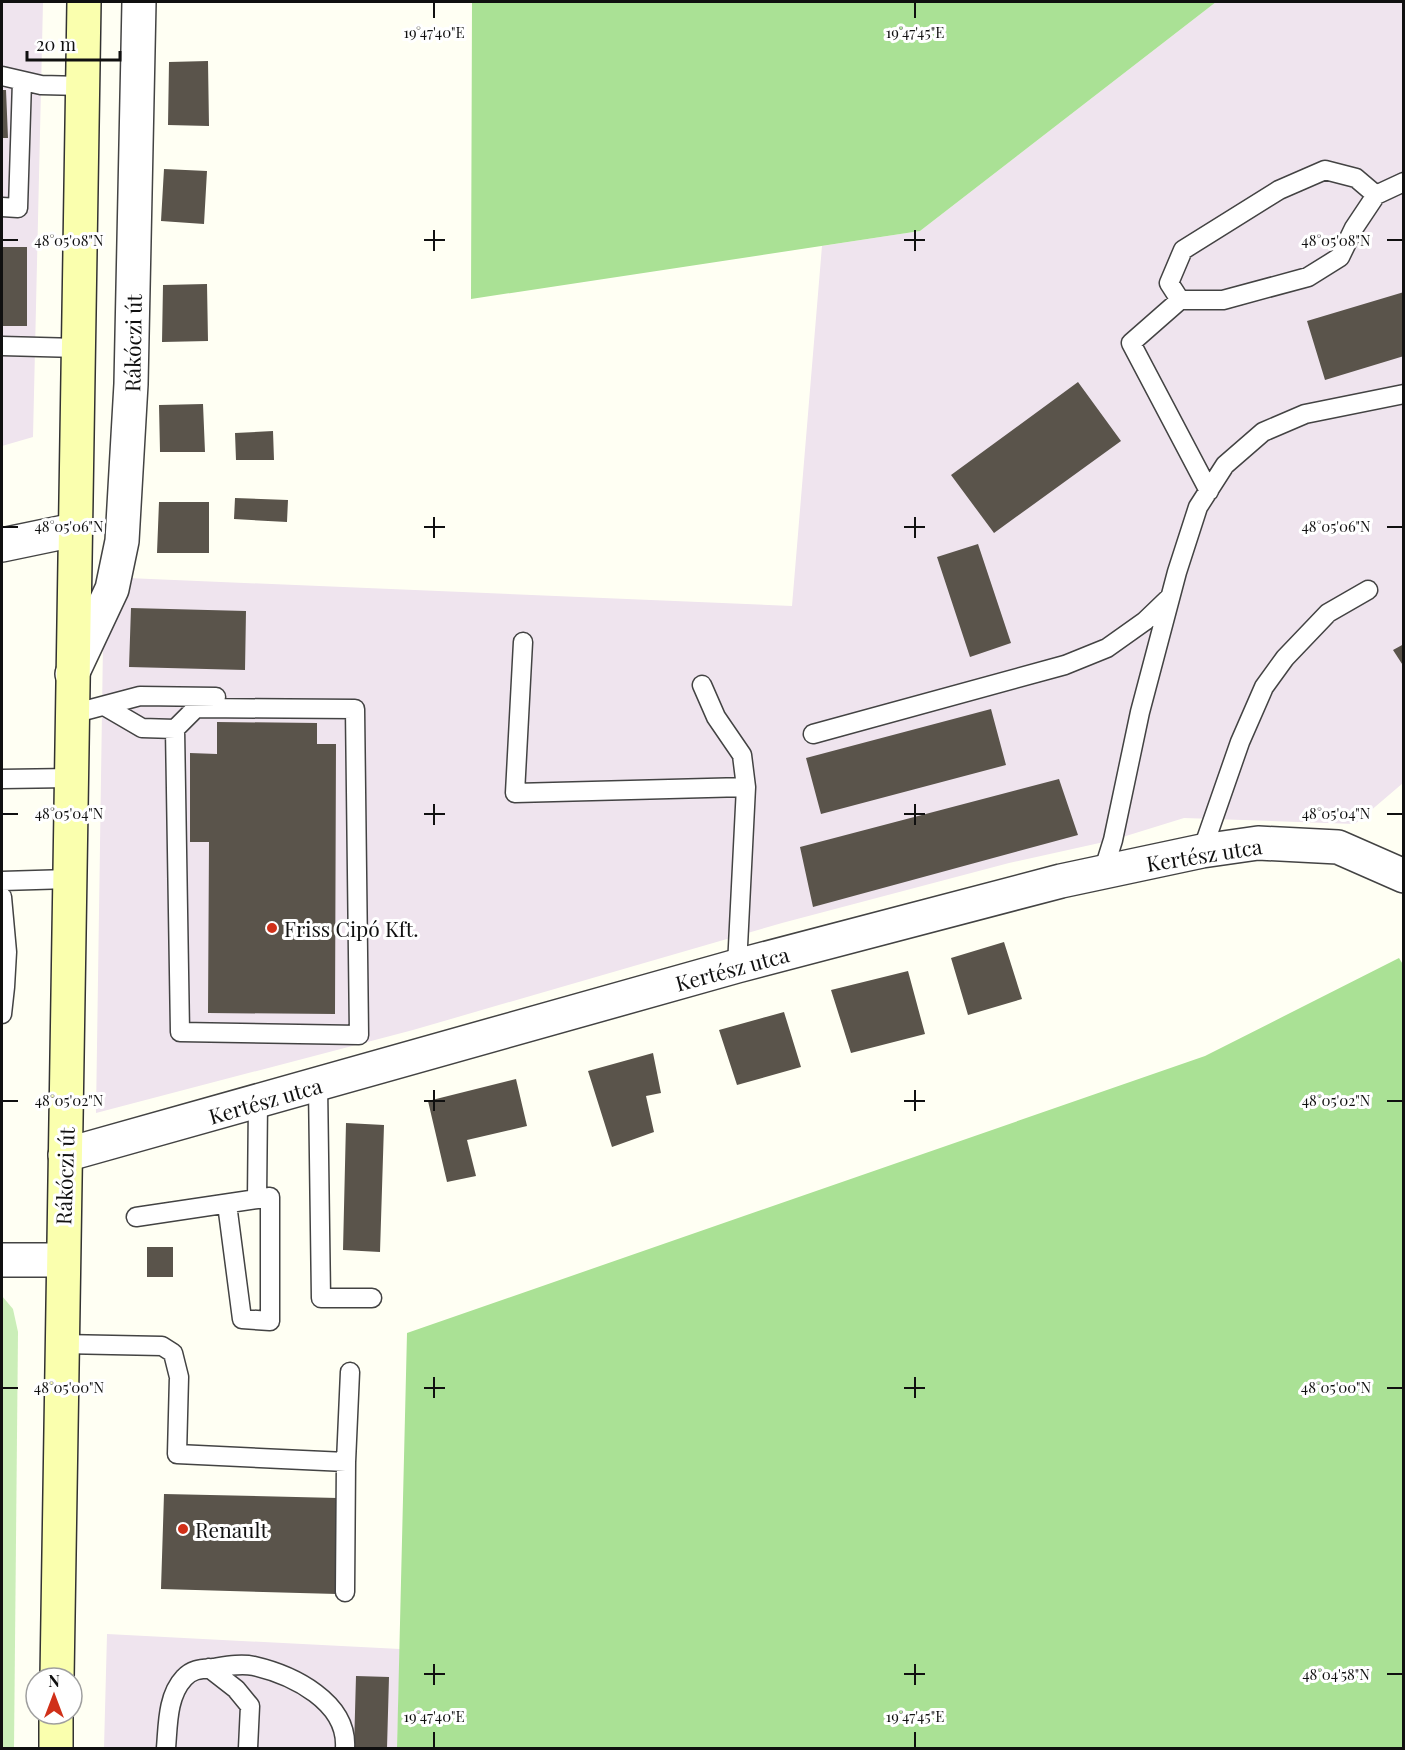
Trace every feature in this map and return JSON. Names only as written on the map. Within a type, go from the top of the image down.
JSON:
[{"type":"main road","name":"Rákóczi út","points":[[57,1666],[84,2]]},
{"type":"main road","points":[[56,1726],[56,1749]]},
{"type":"street","name":"Rákóczi út","points":[[72,674],[112,589],[122,541],[131,384],[139,2]]},
{"type":"street","points":[[2,545],[74,530]]},
{"type":"street","name":"Kertész utca","points":[[66,1155],[737,966],[1103,872],[1202,851],[1258,843],[1338,847],[1404,876]]},
{"type":"street","points":[[2,1260],[63,1260]]},
{"type":"lane","points":[[2,76],[40,85],[82,86]]},
{"type":"lane","points":[[2,207],[18,208],[22,81]]},
{"type":"lane","points":[[1180,300],[1169,283],[1184,250],[1279,190],[1325,170],[1356,178],[1377,195]]},
{"type":"lane","points":[[1209,491],[1131,343],[1180,300],[1223,300],[1308,277],[1340,257],[1354,228],[1377,195],[1404,182]]},
{"type":"lane","points":[[2,346],[78,348]]},
{"type":"lane","points":[[1103,872],[1113,840],[1140,711],[1170,596],[1198,507],[1225,465],[1263,432],[1305,414],[1404,394]]},
{"type":"lane","points":[[1202,851],[1240,742],[1264,687],[1285,658],[1328,613],[1368,590]]},
{"type":"lane","points":[[813,734],[1065,664],[1107,648],[1145,621],[1170,596]]},
{"type":"lane","points":[[524,642],[515,793],[746,787]]},
{"type":"lane","points":[[702,685],[716,717],[742,755],[746,787],[737,966]]},
{"type":"lane","points":[[72,714],[106,707],[140,696],[310,698]]},
{"type":"lane","points":[[106,707],[142,728],[175,729],[196,708],[355,710],[359,1035],[180,1032],[175,729]]},
{"type":"lane","points":[[2,779],[71,778]]},
{"type":"lane","points":[[2,881],[69,879]]},
{"type":"lane","points":[[2,897],[7,952],[2,1014]]},
{"type":"lane","points":[[318,1085],[321,1299],[372,1299]]},
{"type":"lane","points":[[257,1199],[258,1102]]},
{"type":"lane","points":[[136,1217],[227,1203],[270,1197],[270,1321],[242,1319],[227,1203]]},
{"type":"lane","points":[[62,1344],[162,1346],[173,1353],[179,1377],[177,1454],[346,1462]]},
{"type":"lane","points":[[345,1592],[346,1462],[350,1372]]},
{"type":"lane","points":[[166,1749],[169,1714],[177,1687],[195,1670],[252,1666],[286,1676],[324,1699],[340,1720],[346,1739],[345,1749]]},
{"type":"lane","points":[[209,1668],[236,1689],[249,1706],[248,1749]]},
{"type":"shaded area","points":[[2,2],[43,2],[33,437],[2,446]]},
{"type":"shaded area","points":[[1216,2],[1403,2],[1403,783],[1355,824],[1184,818],[1113,840],[1009,863],[782,923],[413,1030],[96,1113],[104,577],[792,606],[822,246],[920,231]]},
{"type":"shaded area","points":[[107,1634],[400,1649],[397,1748],[104,1748]]},
{"type":"green space","points":[[472,2],[1216,2],[920,231],[471,299]]},
{"type":"green space","points":[[1399,958],[1404,966],[1403,1748],[397,1748],[407,1333],[1205,1056]]},
{"type":"green space","points":[[2,1296],[13,1309],[18,1332],[14,1748],[2,1748]]},
{"type":"building","points":[[208,61],[209,126],[168,125],[169,62]]},
{"type":"building","points":[[2,90],[6,90],[8,138],[2,138]]},
{"type":"building","points":[[164,169],[207,171],[204,224],[161,221]]},
{"type":"building","points":[[2,247],[27,247],[27,326],[2,326]]},
{"type":"building","points":[[207,284],[208,341],[162,342],[163,285]]},
{"type":"building","points":[[1404,292],[1404,356],[1325,380],[1307,321]]},
{"type":"building","points":[[1078,382],[1121,441],[994,533],[951,475]]},
{"type":"building","points":[[203,404],[205,452],[160,452],[159,405]]},
{"type":"building","points":[[273,431],[274,460],[236,460],[235,433]]},
{"type":"building","points":[[235,498],[288,500],[287,522],[234,519]]},
{"type":"building","points":[[159,502],[209,502],[209,553],[157,553]]},
{"type":"building","points":[[978,544],[1011,643],[970,657],[937,557]]},
{"type":"building","points":[[131,608],[246,611],[245,670],[129,667]]},
{"type":"building","points":[[1404,644],[1404,667],[1393,650]]},
{"type":"building","points":[[991,709],[1006,765],[821,814],[806,758]]},
{"type":"building","name":"Friss Cipó Kft.","points":[[217,722],[317,723],[317,744],[336,744],[335,1014],[208,1013],[209,842],[190,842],[190,753],[217,754]]},
{"type":"building","points":[[1059,779],[1078,835],[813,907],[800,847]]},
{"type":"building","points":[[1004,942],[1022,999],[968,1015],[951,958]]},
{"type":"building","points":[[908,971],[925,1034],[851,1053],[831,990]]},
{"type":"building","points":[[784,1012],[801,1067],[737,1085],[719,1030]]},
{"type":"building","points":[[653,1053],[661,1093],[646,1096],[654,1132],[612,1147],[588,1071]]},
{"type":"building","points":[[516,1079],[527,1126],[467,1140],[476,1176],[447,1182],[428,1101]]},
{"type":"building","points":[[346,1123],[384,1125],[380,1252],[343,1250]]},
{"type":"building","points":[[147,1247],[173,1247],[173,1277],[147,1277]]},
{"type":"building","points":[[164,1494],[338,1498],[337,1594],[161,1589]]},
{"type":"building","points":[[356,1676],[389,1677],[387,1748],[354,1748]]},
{"type":"place","name":"Friss Cipó Kft.","points":[[272,928]]},
{"type":"place","name":"Renault","points":[[183,1529]]}]
